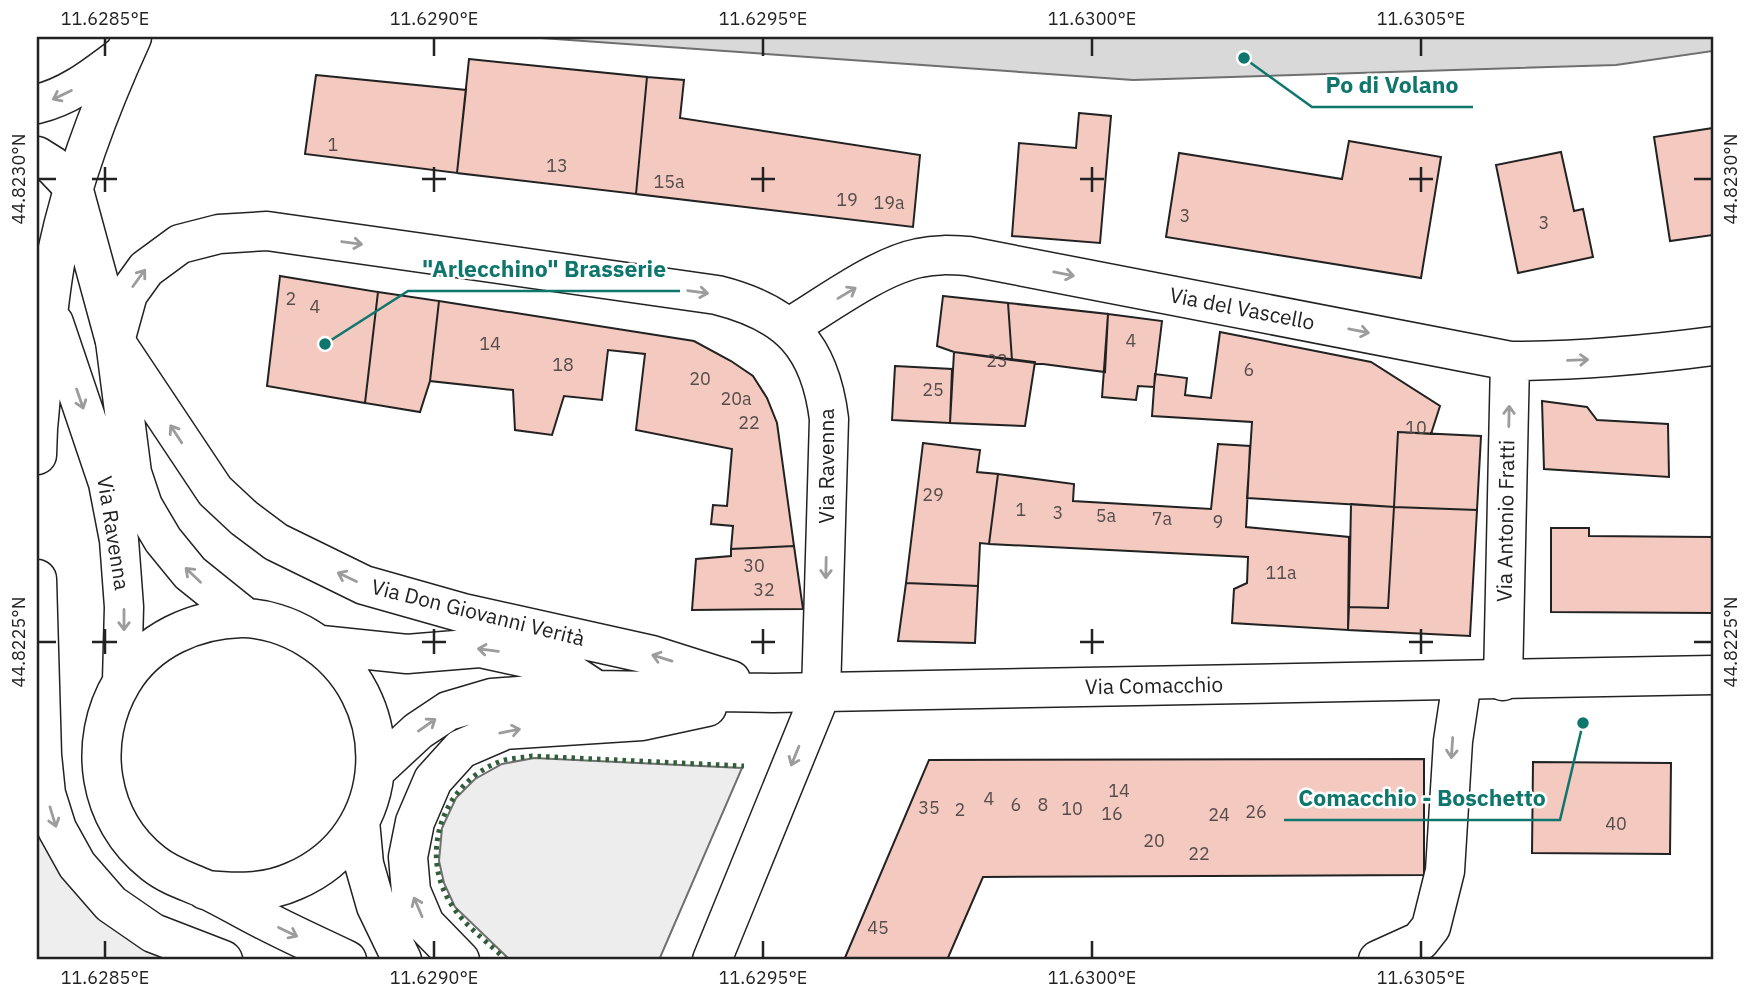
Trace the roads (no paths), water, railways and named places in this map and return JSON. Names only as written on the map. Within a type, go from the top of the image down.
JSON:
[{"type":"main road","points":[[37,104],[51,101],[81,86],[128,45]]},
{"type":"main road","name":"Via Ravenna","points":[[37,455],[43,297],[58,250],[73,187],[95,120],[128,45]]},
{"type":"main road","points":[[37,156],[53,166],[73,187]]},
{"type":"main road","name":"Via Ravenna","points":[[73,187],[115,341],[130,462],[143,506],[163,540],[190,573],[246,618]]},
{"type":"main road","name":"Via Ravenna","points":[[115,341],[128,294],[146,269],[180,244],[219,234],[267,231],[718,295],[743,301],[789,328],[806,347],[819,368],[826,392],[829,419],[821,693],[712,960]]},
{"type":"main road","name":"Via del Vascello","points":[[789,328],[878,274],[916,258],[940,254],[968,256],[1510,361],[1611,358],[1713,346]]},
{"type":"main road","name":"Via Ravenna","points":[[43,297],[108,483],[118,540],[124,607],[122,681]]},
{"type":"main road","name":"Via Don Giovanni Verità","points":[[115,341],[215,491],[244,518],[276,542],[364,585],[463,613],[652,655],[773,694]]},
{"type":"main road","name":"Via Antonio Fratti","points":[[1503,681],[1510,361]]},
{"type":"main road","points":[[37,579],[41,755],[46,794],[57,828],[77,866],[111,904],[153,933],[223,960]]},
{"type":"main road","name":"Via Ravenna","points":[[205,890],[236,893],[256,891],[294,881],[321,866],[343,845],[360,821],[371,796],[376,770],[376,742],[370,714],[358,688],[342,664],[321,645],[285,627],[246,618],[198,624],[163,640],[141,658],[122,681],[109,706],[102,734],[100,764],[105,792],[116,819],[132,844],[153,864],[178,879],[348,960]]},
{"type":"main road","points":[[321,645],[407,654],[480,648],[558,665],[596,690]]},
{"type":"main road","name":"Via Comacchio","points":[[376,770],[418,731],[448,711],[492,698],[596,690],[773,694],[1713,675]]},
{"type":"main road","points":[[1378,960],[1420,941],[1431,926],[1445,871],[1452,741],[1462,681]]},
{"type":"main road","points":[[460,960],[425,924],[411,891],[408,857],[415,822],[433,780],[461,749],[505,730],[642,721],[773,694]]},
{"type":"main road","name":"Via Ravenna","points":[[360,821],[364,864],[376,906],[402,960]]},
{"type":"place","name":"Po di Volano","points":[[1244,58]]},
{"type":"place","name":"\"Arlecchino\" Brasserie","points":[[325,344]]},
{"type":"place","name":"Comacchio - Boschetto","points":[[1583,723]]}]
